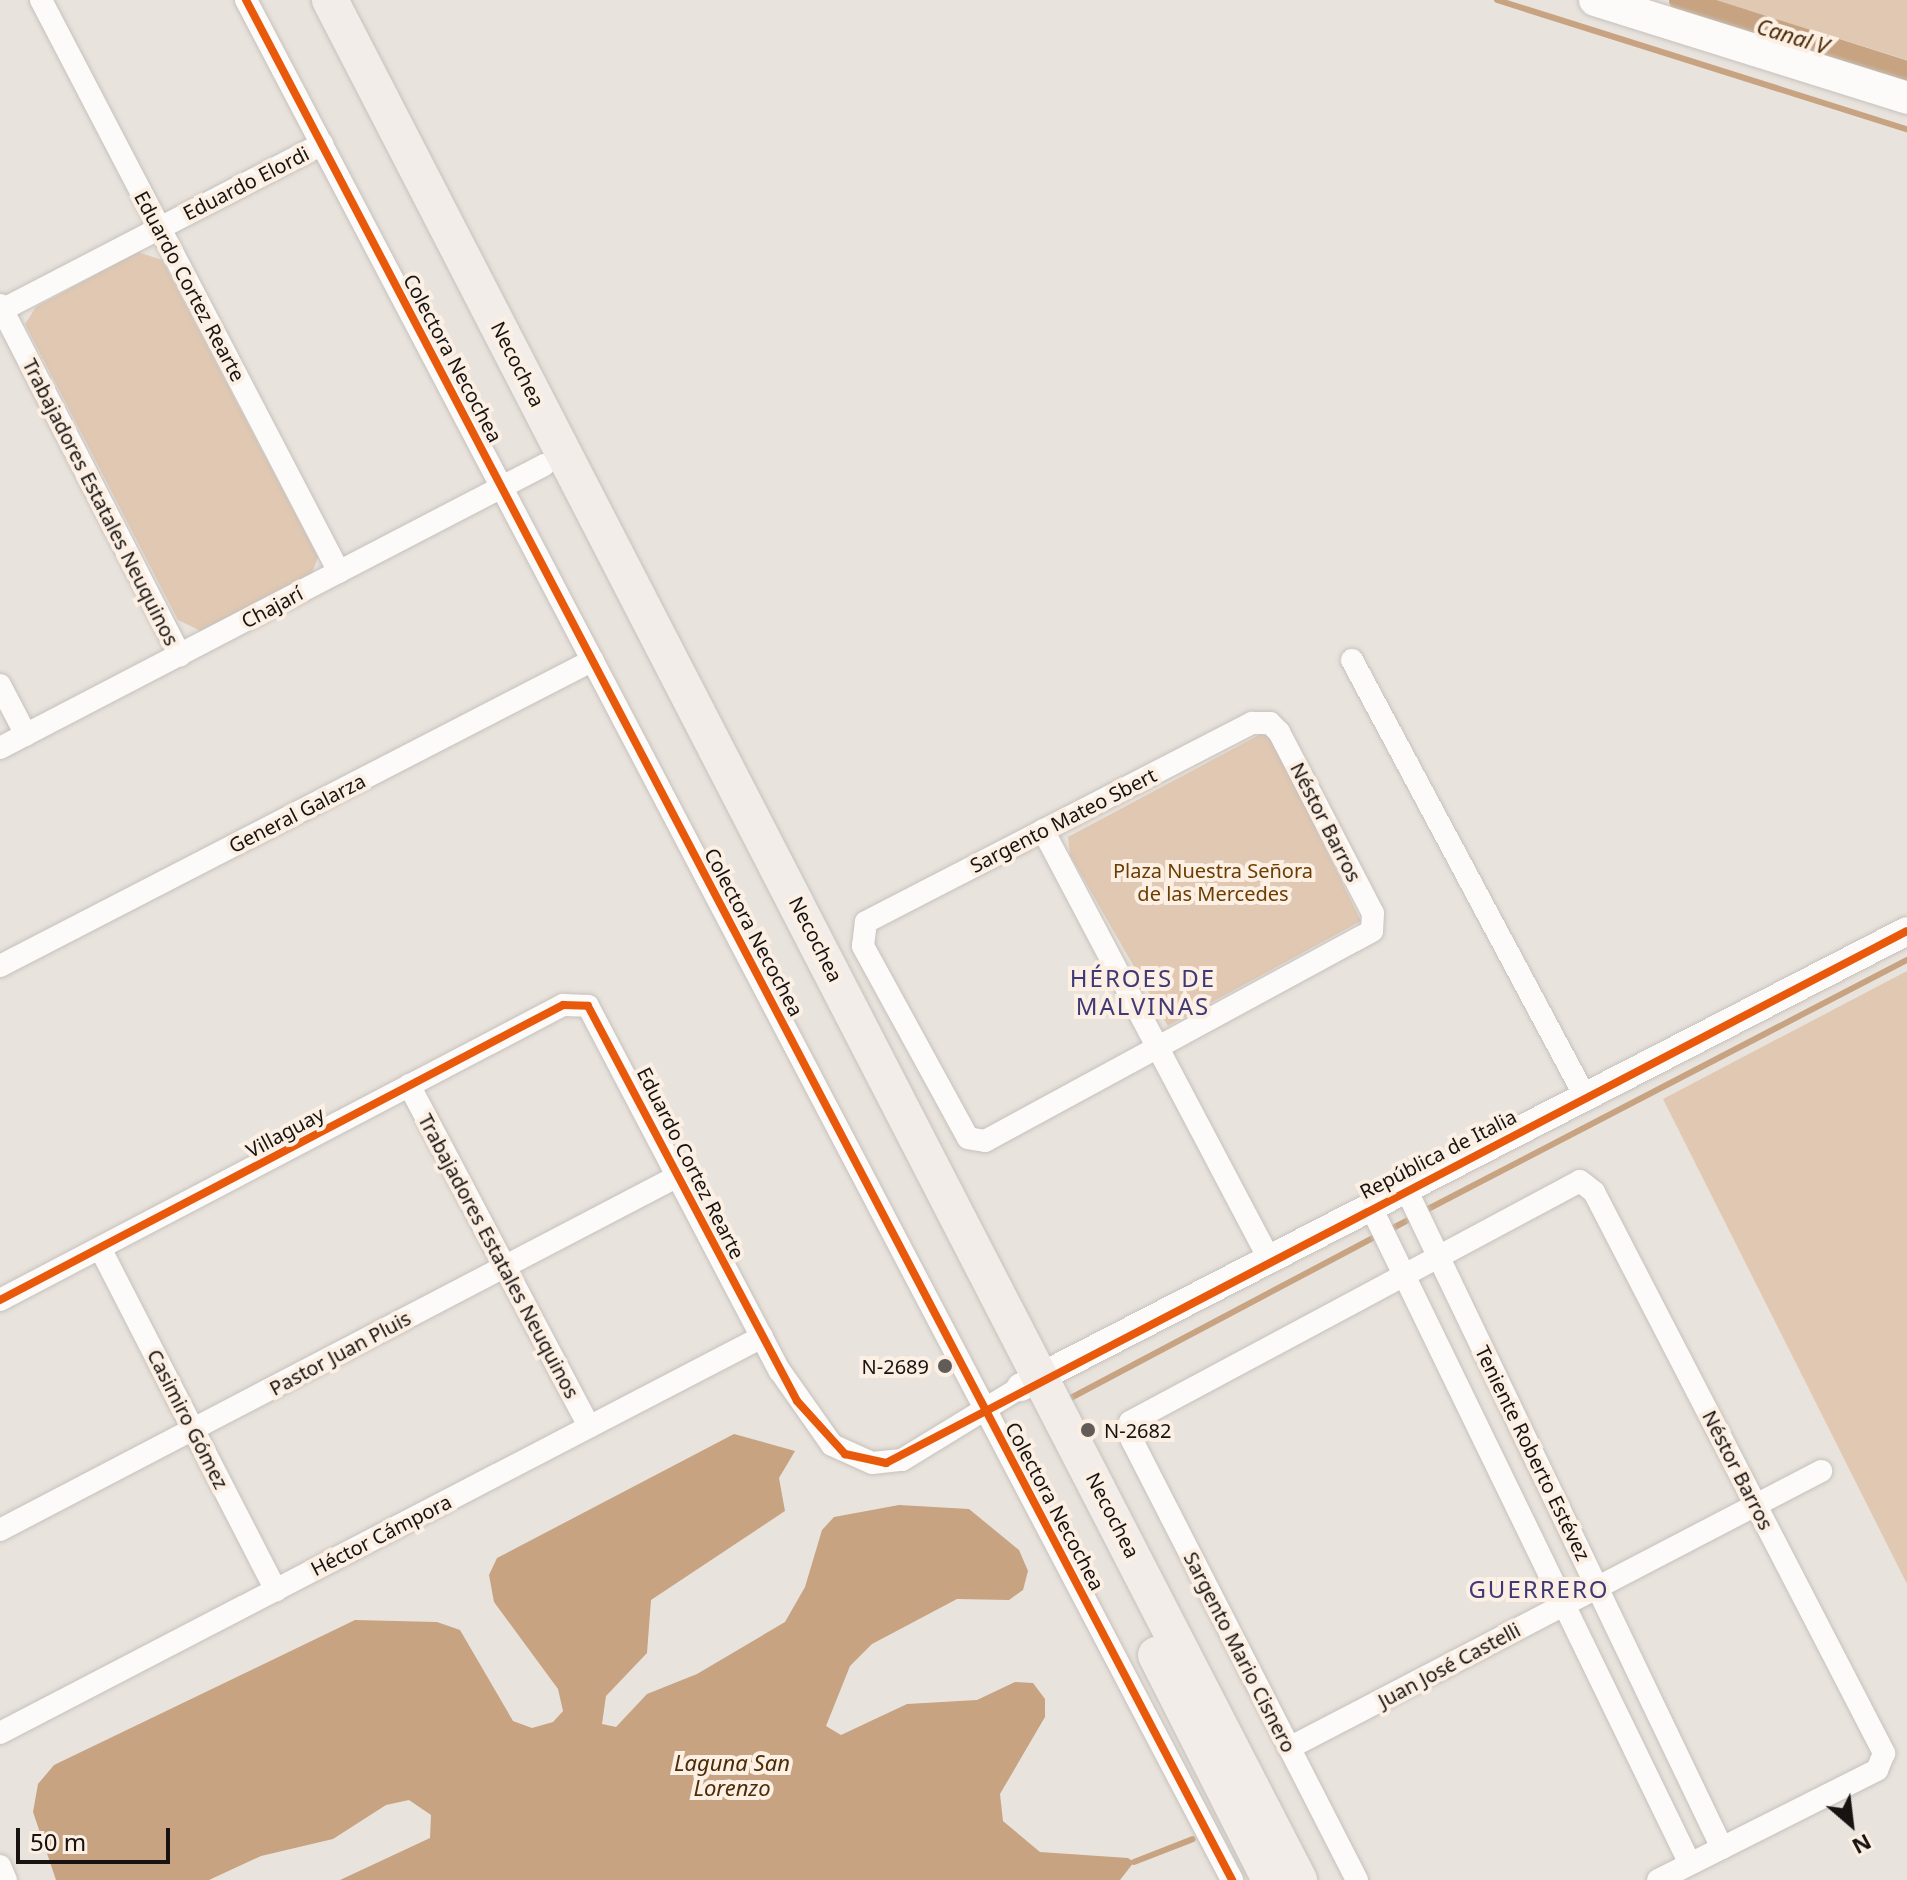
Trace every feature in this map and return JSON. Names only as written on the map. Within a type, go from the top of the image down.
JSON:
[{"type":"main road","name":"Necochea","points":[[304,0],[544,465],[1299,1880]]},
{"type":"main road","name":"Necochea","points":[[330,0],[1032,1382],[1270,1880]]},
{"type":"main road","points":[[1595,0],[1907,98]]},
{"type":"street","name":"Eduardo Cortez Rearte","points":[[41,0],[339,572]]},
{"type":"street","name":"Colectora Necochea","points":[[246,0],[1232,1880]]},
{"type":"street","name":"Eduardo Elordi","points":[[1,309],[322,144]]},
{"type":"street","name":"Trabajadores Estatales Neuquinos","points":[[1,309],[180,655]]},
{"type":"street","name":"Chajarí","points":[[0,748],[544,465]]},
{"type":"street","name":"General Galarza","points":[[0,966],[593,660]]},
{"type":"street","points":[[1352,660],[1585,1097]]},
{"type":"street","points":[[0,685],[26,735]]},
{"type":"street","name":"Sargento Mateo Sbert","points":[[1158,1049],[973,1141],[861,931],[870,919],[1252,723],[1270,723]]},
{"type":"street","name":"Néstor Barros","points":[[1158,1049],[1363,939],[1375,926],[1270,723]]},
{"type":"street","points":[[1043,830],[1269,1259]]},
{"type":"street","name":"República de Italia","points":[[987,1410],[1032,1382],[1907,931]]},
{"type":"street","name":"Villaguay","points":[[0,1300],[563,1005],[588,1006]]},
{"type":"street","name":"Eduardo Cortez Rearte","points":[[588,1006],[680,1175],[762,1337],[822,1435],[857,1460],[902,1460],[987,1410]]},
{"type":"street","name":"Trabajadores Estatales Neuquinos","points":[[409,1085],[589,1427]]},
{"type":"street","name":"Pastor Juan Pluis","points":[[0,1530],[680,1175]]},
{"type":"street","name":"Néstor Barros","points":[[1437,1253],[1568,1184],[1586,1183],[1756,1505],[1884,1759],[1877,1770],[1722,1848]]},
{"type":"street","name":"Teniente Roberto Estévez","points":[[1406,1189],[1722,1848]]},
{"type":"street","name":"Teniente Roberto Estévez","points":[[1371,1207],[1690,1864]]},
{"type":"street","name":"Casimiro Gómez","points":[[100,1248],[276,1590]]},
{"type":"street","points":[[1404,1271],[1437,1253]]},
{"type":"street","name":"Sargento Mario Cisnero","points":[[1357,1880],[1129,1434],[1130,1422],[1404,1271]]},
{"type":"street","name":"Héctor Cámpora","points":[[0,1733],[762,1337]]},
{"type":"street","name":"Juan José Castelli","points":[[1289,1748],[1821,1471]]},
{"type":"street","points":[[1658,1880],[1722,1848]]},
{"type":"street","points":[[0,1866],[6,1880]]},
{"type":"green space","points":[[1716,0],[1907,0],[1907,60]]},
{"type":"green space","points":[[138,252],[162,260],[318,557],[312,573],[201,631],[178,620],[25,324],[36,307]]},
{"type":"green space","name":"Plaza Nuestra Señora de las Mercedes","points":[[1261,734],[1272,739],[1361,921],[1168,1026],[1070,855],[1068,837]]},
{"type":"green space","points":[[1907,971],[1907,1584],[1663,1099]]},
{"type":"water","name":"Laguna San Lorenzo","points":[[734,1434],[795,1451],[779,1478],[785,1511],[651,1600],[647,1653],[606,1696],[602,1724],[616,1727],[647,1694],[697,1674],[785,1622],[805,1587],[822,1530],[834,1517],[899,1505],[969,1509],[1019,1550],[1028,1571],[1023,1590],[1009,1600],[957,1599],[872,1644],[850,1666],[826,1726],[841,1735],[907,1704],[977,1700],[1015,1682],[1033,1683],[1045,1699],[1045,1717],[1000,1794],[1003,1821],[1040,1852],[1128,1858],[1134,1862],[1120,1880],[340,1880],[430,1838],[431,1815],[409,1800],[386,1805],[333,1839],[261,1856],[209,1880],[56,1880],[33,1812],[38,1784],[54,1765],[355,1620],[437,1622],[460,1630],[513,1721],[532,1728],[553,1722],[563,1711],[558,1689],[494,1602],[489,1575],[497,1558]]},
{"type":"waterway","points":[[1497,0],[1907,129]]},
{"type":"waterway","name":"Canal V","points":[[1680,0],[1907,72]]},
{"type":"waterway","points":[[1428,1209],[1907,960]]},
{"type":"waterway","points":[[1393,1228],[1410,1219]]},
{"type":"waterway","points":[[1065,1401],[1373,1238]]},
{"type":"waterway","points":[[1134,1862],[1193,1839]]},
{"type":"cycle path","points":[[246,0],[1232,1880]]},
{"type":"cycle path","points":[[0,1300],[563,1005],[588,1006],[797,1401],[845,1454],[886,1463],[1907,931]]},
{"type":"place","name":"N-2689","points":[[945,1366]]},
{"type":"place","name":"N-2682","points":[[1088,1430]]},
{"type":"district","name":"HÉROES DE MALVINAS","points":[[1143,992]]},
{"type":"district","name":"GUERRERO","points":[[1539,1589]]}]
